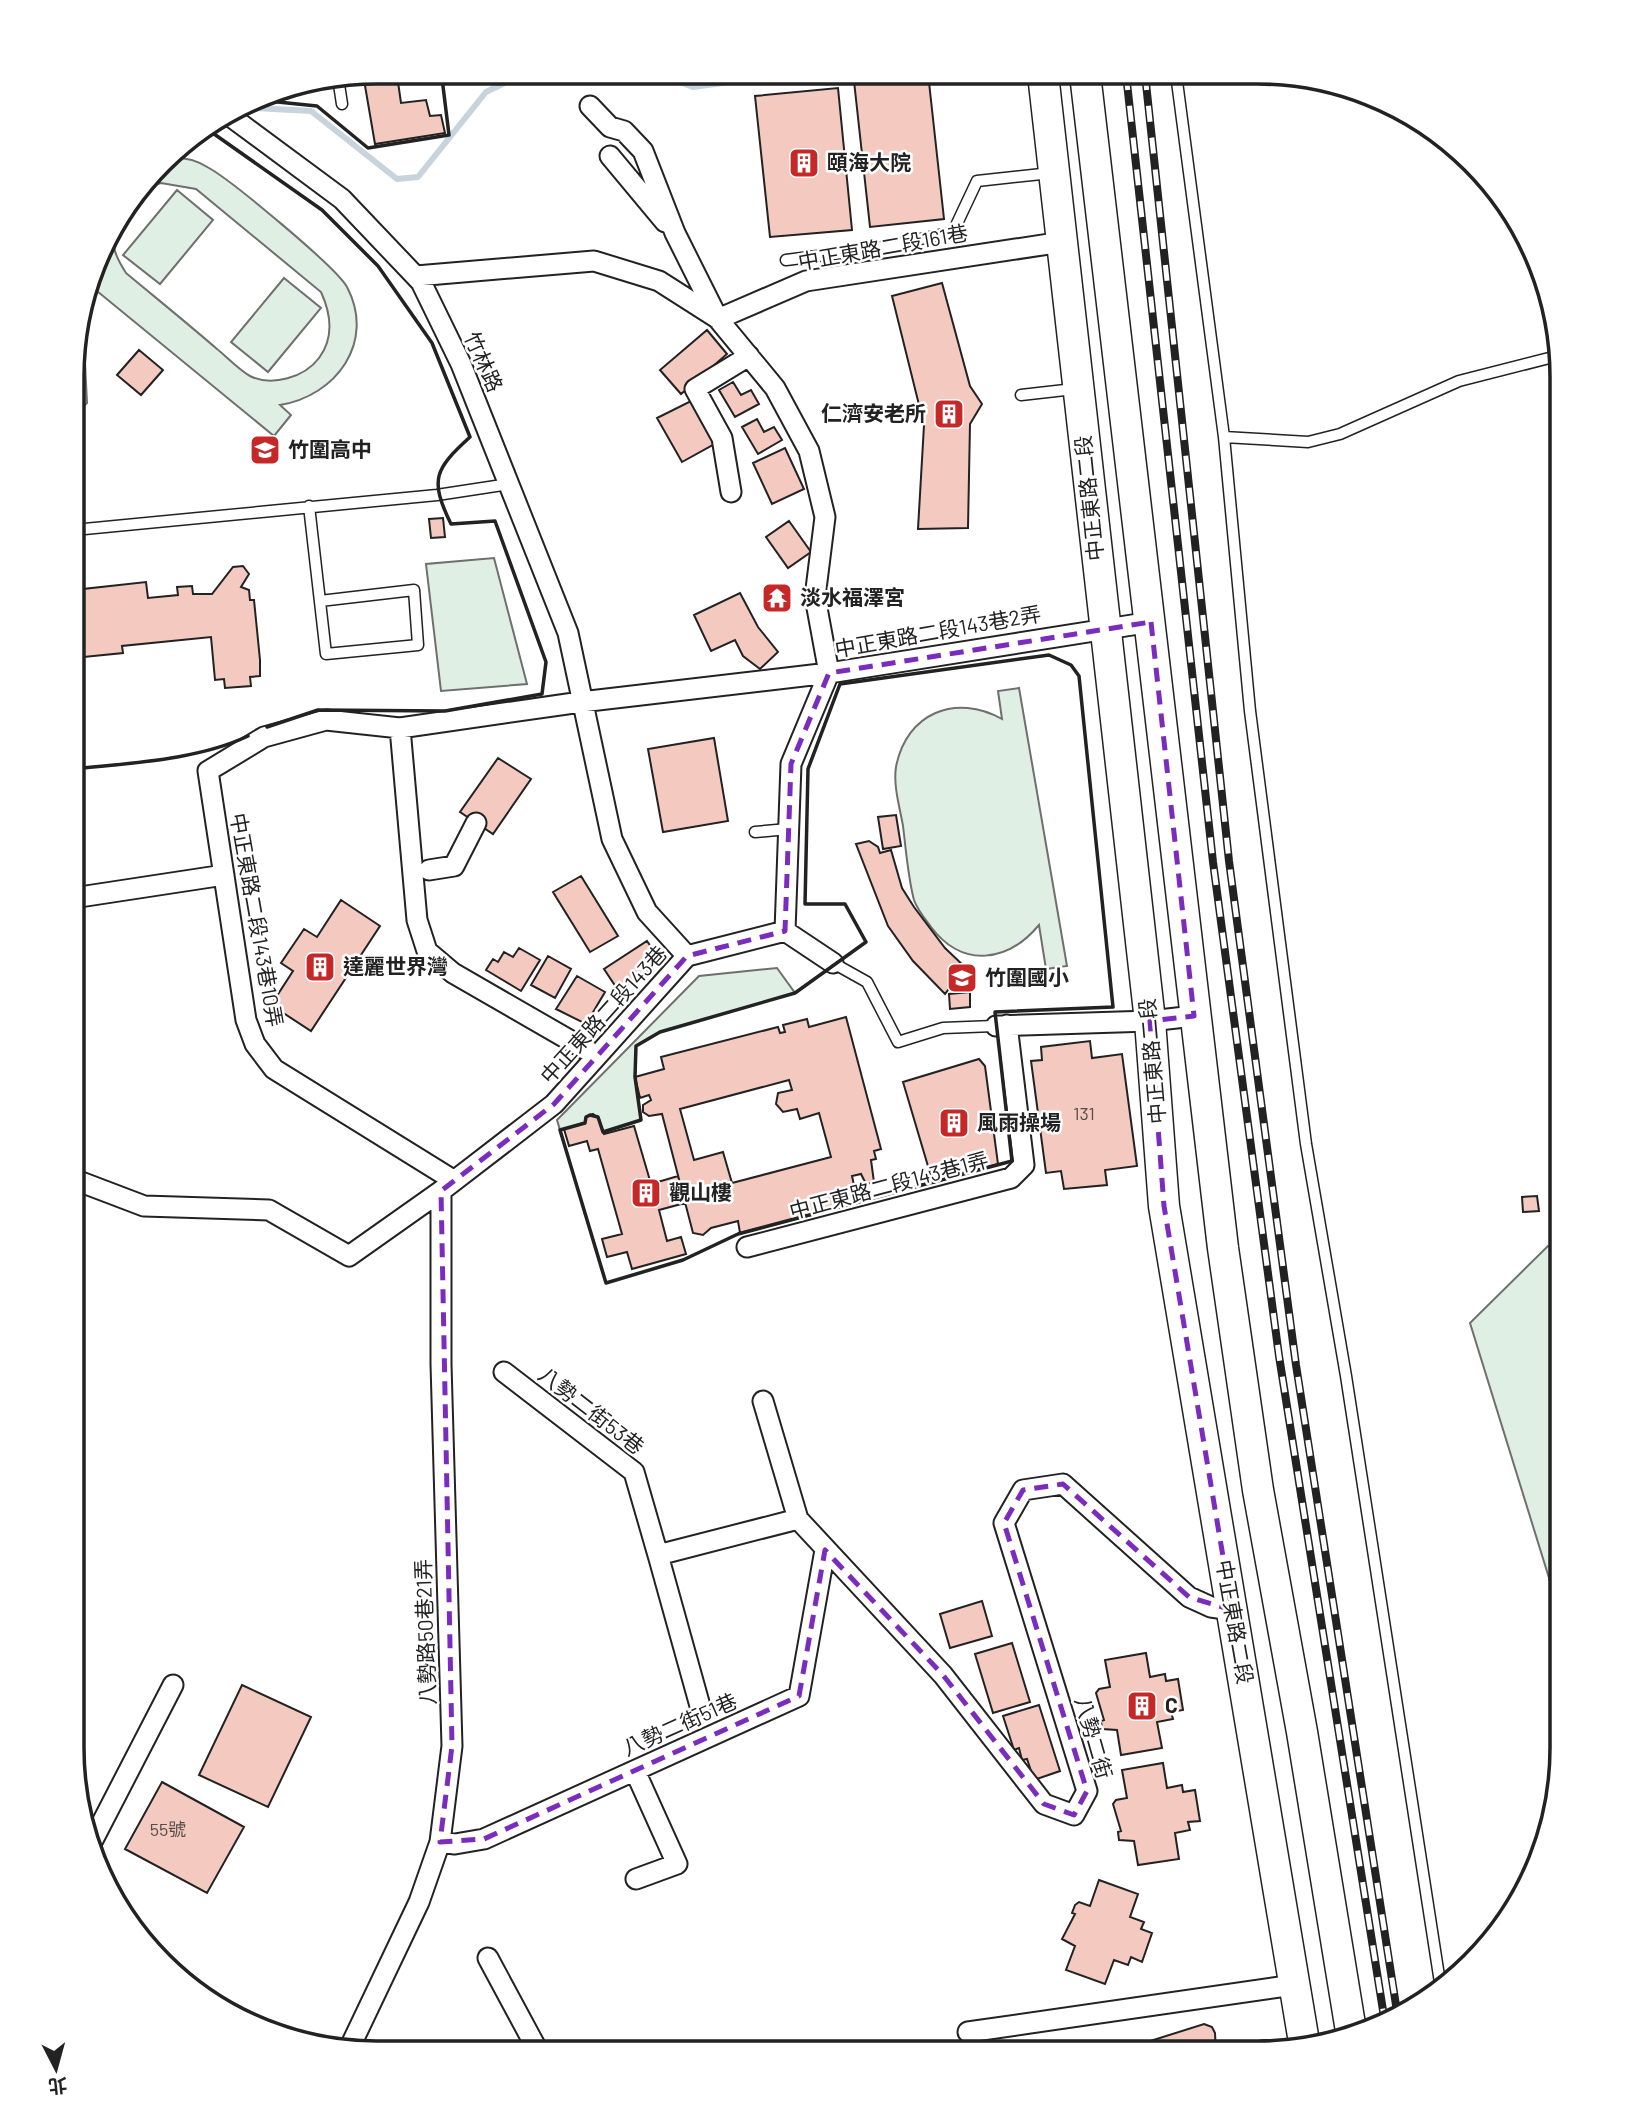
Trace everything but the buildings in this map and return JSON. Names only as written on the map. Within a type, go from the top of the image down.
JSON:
[{"type":"main road","name":"中正東路二段","points":[[1045,84],[1150,1021],[1164,1206],[1303,2037]]},
{"type":"main road","name":"中正東路二段","points":[[1086,84],[1151,622],[1194,1016],[1258,1490],[1302,1732],[1350,2025]]},
{"type":"street","points":[[590,106],[610,127],[624,131],[642,151],[675,233],[718,319],[775,388],[809,451],[825,517],[816,597],[829,673],[581,702],[400,728],[417,920],[427,951],[453,972],[597,1056]]},
{"type":"street","name":"竹林路","points":[[236,120],[342,199],[416,276],[461,364],[568,633],[612,839],[648,912],[687,956]]},
{"type":"street","points":[[610,156],[675,233]]},
{"type":"street","name":"中正東路二段161巷","points":[[718,319],[806,281],[1062,242]]},
{"type":"street","points":[[416,276],[594,261],[659,281],[718,319]]},
{"type":"street","points":[[731,492],[722,438],[695,389],[749,356]]},
{"type":"street","name":"中正東路二段143巷2弄","points":[[785,931],[791,764],[829,673],[1104,627],[1151,622]]},
{"type":"street","name":"中正東路二段143巷10弄","points":[[400,728],[326,720],[264,737],[208,771],[246,1020],[255,1044],[274,1069],[447,1186]]},
{"type":"street","points":[[429,870],[454,866],[476,823]]},
{"type":"street","points":[[84,896],[224,875]]},
{"type":"street","points":[[785,931],[833,963]]},
{"type":"street","name":"中正東路二段143巷","points":[[84,1183],[144,1206],[269,1210],[349,1256],[447,1186],[554,1104],[687,956],[785,931]]},
{"type":"street","points":[[1001,1025],[1150,1021],[1194,1016]]},
{"type":"street","name":"中正東路二段143巷1弄","points":[[747,1247],[1011,1178],[1024,1166],[1001,1025]]},
{"type":"street","name":"八勢路50巷21弄","points":[[353,2040],[419,1902],[440,1842],[452,1746],[441,1364],[447,1186]]},
{"type":"street","name":"八勢二街53巷","points":[[504,1372],[635,1472],[700,1706]]},
{"type":"street","name":"八勢二街","points":[[763,1401],[798,1519],[943,1675],[1044,1804],[1074,1815],[1087,1791],[1004,1523],[1023,1490],[1063,1484],[1189,1597],[1211,1607],[1232,1610]]},
{"type":"street","points":[[658,1556],[798,1519]]},
{"type":"street","name":"八勢二街51巷","points":[[440,1842],[454,1844],[484,1839],[799,1696],[825,1550]]},
{"type":"street","points":[[97,1833],[173,1685]]},
{"type":"street","points":[[635,1771],[677,1864],[636,1880]]},
{"type":"street","points":[[488,1958],[533,2041]]},
{"type":"street","points":[[968,2032],[1294,1985]]},
{"type":"lane","points":[[1177,84],[1224,437],[1250,711],[1306,1144],[1346,1376],[1439,1977]]},
{"type":"lane","points":[[339,87],[342,104]]},
{"type":"lane","points":[[786,260],[873,249],[953,232],[977,181],[1055,173]]},
{"type":"lane","points":[[873,249],[877,270]]},
{"type":"lane","points":[[1224,437],[1308,442],[1340,434],[1459,381],[1549,358]]},
{"type":"lane","points":[[1021,395],[1078,388]]},
{"type":"lane","points":[[84,529],[437,495],[509,484]]},
{"type":"lane","points":[[309,506],[326,654],[418,645],[414,590],[320,601]]},
{"type":"lane","points":[[755,832],[789,829]]},
{"type":"lane","points":[[833,963],[867,982],[898,1042],[943,1028],[1001,1025]]},
{"type":"highlighted area","points":[[1151,622],[1194,1016],[1150,1021],[1164,1206],[1232,1610],[1189,1597],[1063,1484],[1023,1490],[1004,1523],[1087,1791],[1074,1815],[1044,1804],[943,1675],[825,1550],[799,1696],[484,1839],[440,1842],[452,1746],[441,1191],[554,1104],[687,956],[785,931],[791,764],[829,673]]},
{"type":"green space","points":[[183,158],[204,165],[260,206],[305,244],[347,287],[355,307],[357,327],[353,346],[345,363],[333,378],[318,390],[300,400],[280,405],[291,415],[274,436],[97,291],[114,248],[126,273],[250,376],[278,380],[297,375],[313,365],[324,350],[329,326],[321,292],[196,189],[157,184]]},
{"type":"green space","points":[[177,190],[213,220],[160,284],[123,255]]},
{"type":"green space","points":[[284,278],[321,308],[268,372],[231,342]]},
{"type":"green space","points":[[85,363],[85,363],[87,403],[84,406]]},
{"type":"green space","points":[[494,558],[527,684],[441,691],[426,564]]},
{"type":"green space","points":[[1019,688],[1067,966],[1046,969],[1039,925],[1014,947],[985,956],[957,950],[931,927],[914,900],[896,789],[896,767],[902,748],[910,733],[922,721],[936,713],[967,708],[985,711],[1002,719],[998,691]]},
{"type":"green space","points":[[777,968],[795,993],[660,1032],[636,1046],[635,1077],[641,1120],[603,1132],[598,1117],[590,1115],[586,1117],[585,1123],[560,1130],[557,1120],[699,976]]},
{"type":"green space","points":[[1550,1246],[1550,1581],[1470,1323]]},
{"type":"waterway","points":[[260,108],[311,111],[397,179],[418,177],[486,92],[502,84]]},
{"type":"waterway","points":[[685,84],[693,87],[715,84]]},
{"type":"railway","points":[[1127,84],[1213,862],[1279,1356],[1383,2012]]},
{"type":"railway","points":[[1146,84],[1229,861],[1296,1365],[1396,2006]]},
{"type":"wall","points":[[277,102],[317,106],[368,148],[449,135],[443,84]]},
{"type":"wall","points":[[213,133],[322,210],[378,266],[432,343],[470,437],[449,458],[439,476],[438,485],[444,509],[451,524],[495,521],[546,662],[542,694],[445,711],[318,710],[267,727]]},
{"type":"wall","points":[[1049,655],[1071,665],[1079,676],[1113,1007],[995,1012],[1012,1161],[738,1234],[683,1260],[606,1283],[560,1130],[585,1123],[586,1117],[590,1115],[598,1117],[603,1132],[641,1120],[635,1077],[636,1046],[660,1032],[795,993],[866,942],[845,904],[805,904],[808,769],[840,684],[1049,655]]},
{"type":"wall","points":[[84,768],[185,755],[248,736]]},
{"type":"place","name":"頤海大院","points":[[804,163]]},
{"type":"place","name":"仁濟安老所","points":[[949,414]]},
{"type":"place","name":"竹圍高中","points":[[265,450]]},
{"type":"place","name":"淡水福澤宮","points":[[777,598]]},
{"type":"place","name":"達麗世界灣","points":[[320,967]]},
{"type":"place","name":"竹圍國小","points":[[962,978]]},
{"type":"place","name":"風雨操場","points":[[954,1123]]},
{"type":"place","name":"觀山樓","points":[[646,1193]]},
{"type":"place","name":"C","points":[[1142,1706]]}]
